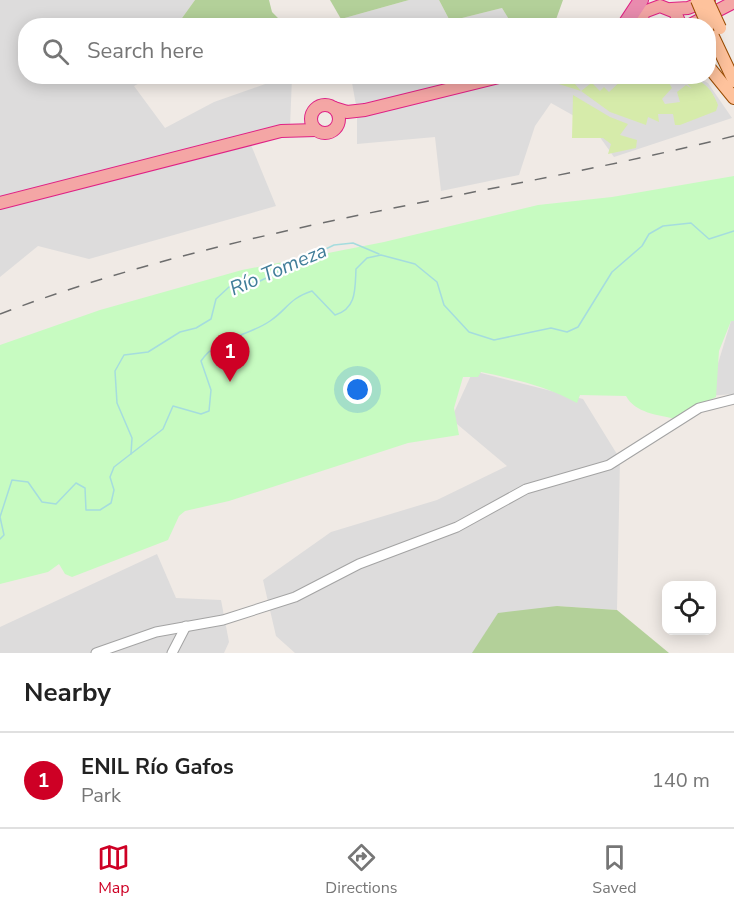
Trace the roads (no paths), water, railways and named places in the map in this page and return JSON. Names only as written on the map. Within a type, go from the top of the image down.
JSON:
[{"type":"highway","points":[[652,2],[671,9],[687,8],[709,0]]},
{"type":"highway","points":[[642,18],[652,2]]},
{"type":"highway","points":[[633,18],[652,2]]},
{"type":"highway","points":[[703,18],[734,2]]},
{"type":"highway","points":[[671,9],[678,18]]},
{"type":"highway","points":[[281,131],[312,113],[321,105],[347,112],[365,110],[471,84]]},
{"type":"highway","points":[[334,108],[339,116],[338,126]]},
{"type":"highway","points":[[0,201],[281,131],[316,130],[329,133],[365,110]]},
{"type":"highway","points":[[312,113],[311,121],[316,130]]},
{"type":"main road","points":[[697,0],[707,18]]},
{"type":"main road","points":[[709,0],[711,18]]},
{"type":"main road","points":[[716,36],[734,70]]},
{"type":"main road","points":[[716,38],[734,81]]},
{"type":"main road","points":[[716,76],[734,98]]},
{"type":"street","points":[[96,653],[156,632],[223,620],[295,597],[367,561],[458,527],[531,486],[609,465],[699,408],[734,399]]},
{"type":"street","points":[[172,653],[186,626]]},
{"type":"waterway","name":"Río Tomeza","points":[[0,539],[4,535],[0,517],[12,480],[28,482],[42,502],[56,504],[76,483],[85,488],[86,510],[100,510],[111,503],[114,490],[110,477],[114,467],[163,429],[173,406],[201,414],[209,411],[211,390],[201,361],[208,353],[224,342],[261,326],[276,317],[298,297],[312,291],[335,315],[342,312],[351,303],[353,297],[356,269],[367,258],[381,255],[415,264],[437,282],[444,305],[469,332],[494,340],[551,328],[567,332],[578,327],[612,272],[642,246],[649,234],[663,226],[691,223],[709,239],[734,231]]},
{"type":"waterway","name":"Río Tomeza","points":[[131,454],[132,438],[117,403],[115,371],[124,355],[148,352],[180,332],[196,328],[211,319],[216,299],[229,287],[258,282],[334,245],[353,243],[379,254]]},
{"type":"railway","points":[[0,314],[89,283],[272,234],[550,177],[734,136]]},
{"type":"place","name":"ENIL Río Gafos","points":[[230,382]]}]
